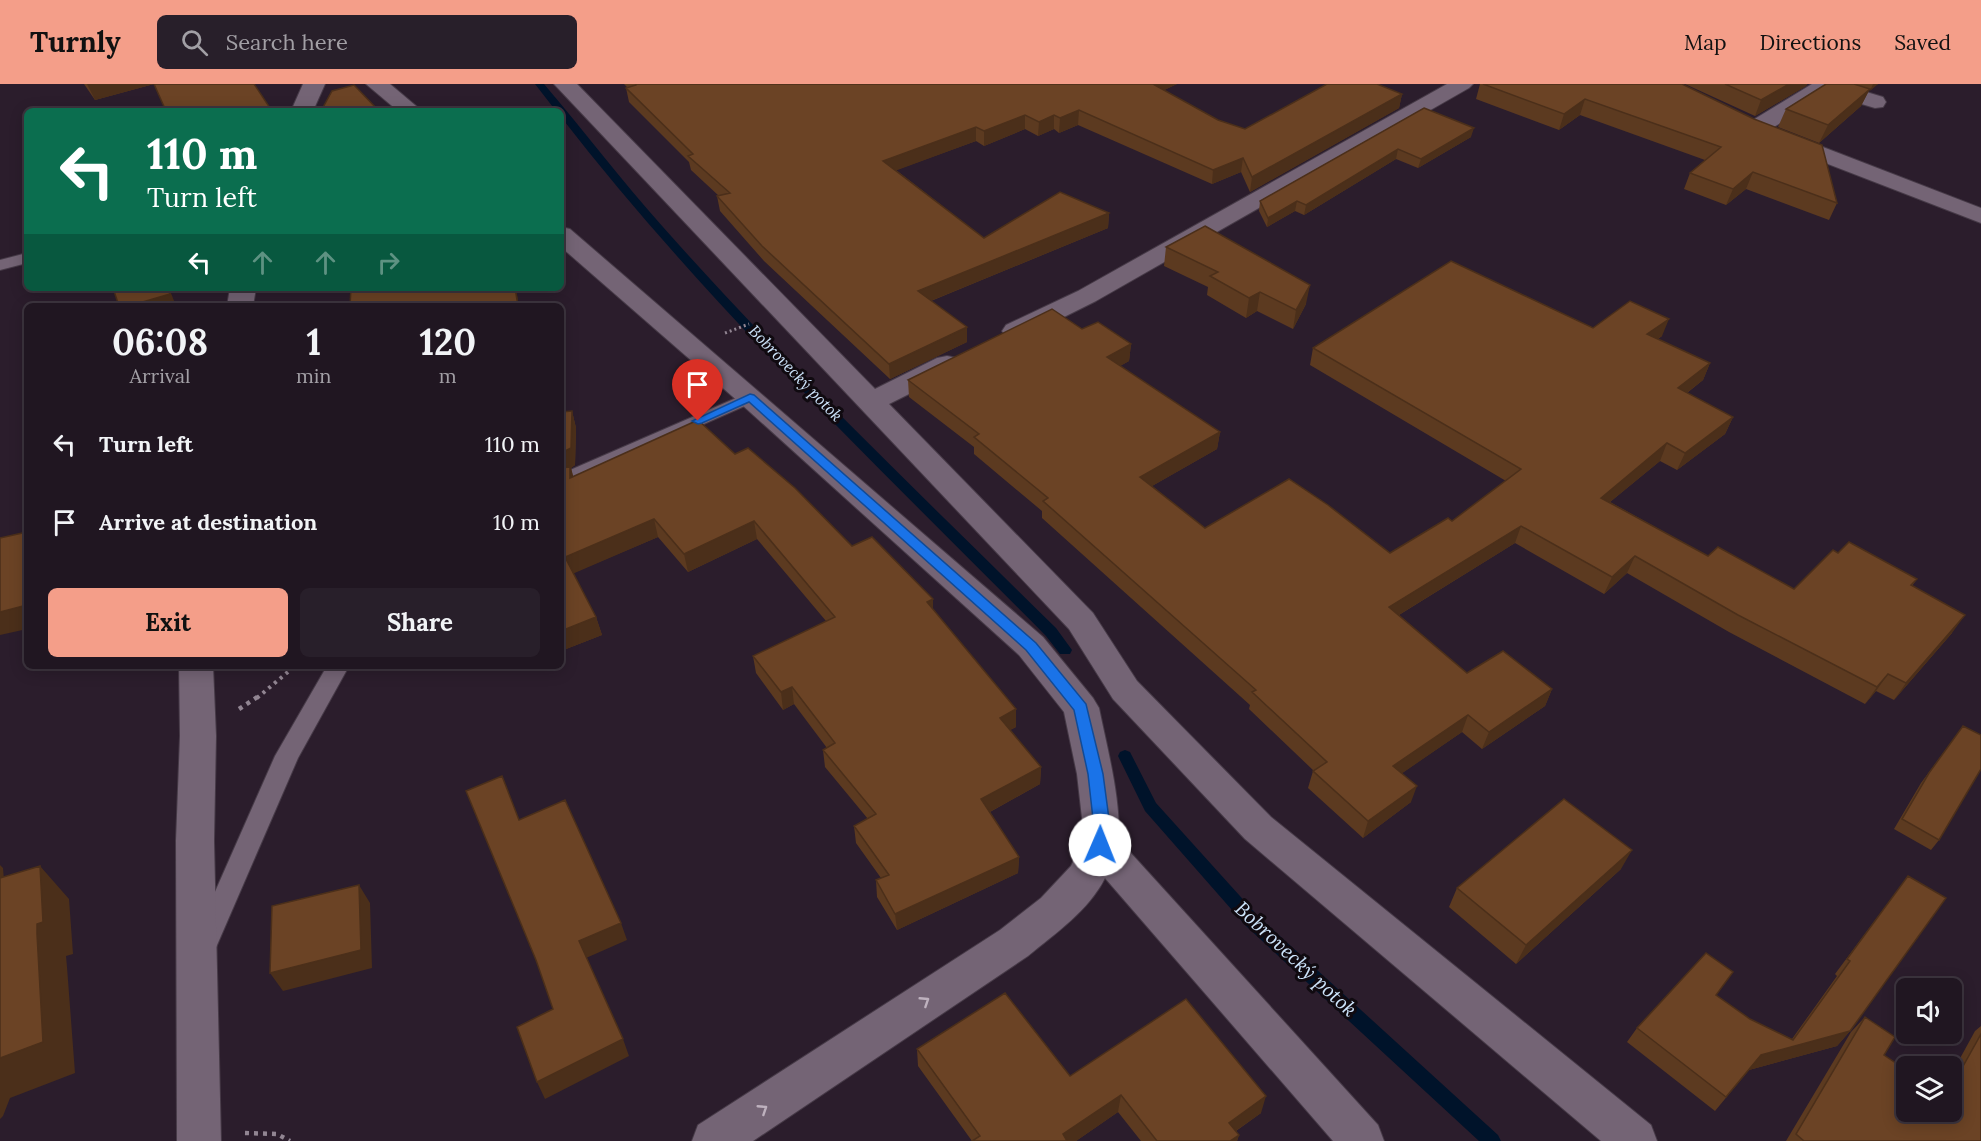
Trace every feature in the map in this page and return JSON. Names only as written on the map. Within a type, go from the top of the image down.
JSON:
[{"type":"street","points":[[303,108],[314,84]]},
{"type":"street","points":[[377,84],[407,108]]},
{"type":"street","points":[[872,402],[1087,296],[1462,84]]},
{"type":"street","points":[[1756,128],[1822,85],[1875,102]]},
{"type":"street","points":[[556,96],[872,402],[1081,621],[1125,690],[1258,828],[1635,1141]]},
{"type":"street","points":[[1736,118],[1756,128],[1981,216]]},
{"type":"street","points":[[564,237],[1031,646],[1081,708],[1095,774],[1101,819],[1100,845],[1086,877],[1055,910],[1014,943],[714,1141]]},
{"type":"street","points":[[196,669],[198,736],[195,841],[199,1141]]},
{"type":"street","points":[[1081,708],[1125,690]]},
{"type":"street","points":[[1100,845],[1362,1141]]},
{"type":"lane","points":[[0,265],[24,259]]},
{"type":"lane","points":[[564,480],[750,398]]},
{"type":"lane","points":[[198,962],[287,756],[336,669]]},
{"type":"path","points":[[539,108],[556,96]]},
{"type":"path","points":[[233,713],[266,692],[292,669]]},
{"type":"path","points":[[238,1132],[277,1134],[290,1141]]},
{"type":"building","points":[[154,84],[254,84],[270,108],[165,108]]},
{"type":"building","points":[[636,84],[1153,84],[1218,120],[1245,129],[1327,84],[1377,84],[1402,94],[1252,177],[1243,158],[1213,170],[1079,110],[1060,118],[1054,115],[1039,122],[1025,115],[984,131],[976,127],[883,161],[984,238],[1060,192],[1109,213],[918,291],[967,327],[889,364],[762,246],[717,196],[730,193],[688,156],[693,154],[626,88]]},
{"type":"building","points":[[1483,84],[1682,84],[1754,119],[1822,145],[1837,203],[1753,172],[1733,189],[1690,173],[1721,147],[1585,99],[1564,114]]},
{"type":"building","points":[[1725,84],[1789,84],[1761,100]]},
{"type":"building","points":[[1826,84],[1854,84],[1870,89],[1828,125],[1786,109]]},
{"type":"building","points":[[354,85],[376,108],[323,108],[332,91]]},
{"type":"building","points":[[1424,108],[1474,128],[1421,159],[1398,149],[1306,205],[1297,201],[1268,218],[1260,201]]},
{"type":"building","points":[[1205,226],[1310,285],[1296,310],[1260,292],[1249,298],[1210,276],[1218,272],[1166,247]]},
{"type":"building","points":[[1451,261],[1593,328],[1630,301],[1669,319],[1647,334],[1710,363],[1678,388],[1733,417],[1685,453],[1667,443],[1601,498],[1708,556],[1718,547],[1794,589],[1833,550],[1838,553],[1849,542],[1917,579],[1911,585],[1965,615],[1906,683],[1888,674],[1877,687],[1738,615],[1635,556],[1612,577],[1521,526],[1389,607],[1467,673],[1503,651],[1552,689],[1489,732],[1468,715],[1393,766],[1417,786],[1368,821],[1313,771],[1327,762],[1252,692],[1256,690],[1043,501],[1048,498],[974,437],[979,434],[908,380],[1052,309],[1082,329],[1098,322],[1131,344],[1107,357],[1220,432],[1140,477],[1205,528],[1289,479],[1328,505],[1390,553],[1448,518],[1452,521],[1521,469],[1313,348]]},
{"type":"building","points":[[114,291],[169,291],[170,294],[139,303],[118,303]]},
{"type":"building","points":[[351,291],[516,291],[518,303],[350,303]]},
{"type":"building","points":[[572,411],[571,448],[564,452],[564,412]]},
{"type":"building","points":[[698,420],[735,454],[748,448],[795,488],[852,546],[872,537],[933,599],[927,602],[1016,709],[1000,718],[1041,767],[981,799],[1019,857],[895,914],[876,880],[889,875],[854,826],[876,814],[823,750],[835,743],[792,687],[781,692],[753,656],[835,617],[754,521],[684,554],[654,519],[565,557],[596,617],[564,630],[564,468],[570,466],[570,478]]},
{"type":"building","points":[[24,533],[24,606],[0,612],[0,538]]},
{"type":"building","points":[[1963,726],[1981,735],[1981,769],[1939,840],[1902,819],[1929,773]]},
{"type":"building","points":[[502,776],[519,820],[565,800],[621,923],[579,941],[623,1039],[537,1082],[517,1027],[553,1009],[536,960],[466,791]]},
{"type":"building","points":[[1564,799],[1632,850],[1526,945],[1457,888]]},
{"type":"building","points":[[40,866],[43,922],[37,924],[37,934],[43,1042],[0,1058],[0,878]]},
{"type":"building","points":[[1908,876],[1946,898],[1850,1031],[1761,1055],[1726,1097],[1637,1028],[1706,953],[1733,972],[1716,995],[1750,1019],[1793,1040],[1850,961],[1847,959]]},
{"type":"building","points":[[359,885],[361,950],[270,973],[272,906]]},
{"type":"building","points":[[1005,993],[1070,1076],[1186,999],[1266,1096],[1229,1123],[1239,1135],[1230,1141],[1157,1141],[1121,1095],[1063,1134],[1067,1141],[972,1141],[980,1136],[917,1049]]},
{"type":"building","points":[[1865,1017],[1895,1037],[1884,1055],[1896,1063],[1896,1122],[1962,1122],[1962,1068],[1981,1034],[1981,1141],[1804,1141],[1796,1134]]},
{"type":"waterway","name":"Bobrovecký potok","points":[[539,84],[558,108]]},
{"type":"waterway","name":"Bobrovecký potok","points":[[564,115],[607,169],[714,289],[881,462],[1051,632],[1065,650]]},
{"type":"waterway","name":"Bobrovecký potok","points":[[1125,756],[1150,807],[1252,921],[1492,1141]]},
{"type":"route","points":[[698,421],[750,398],[1031,646],[1081,708],[1095,774],[1101,819],[1100,845]]}]
